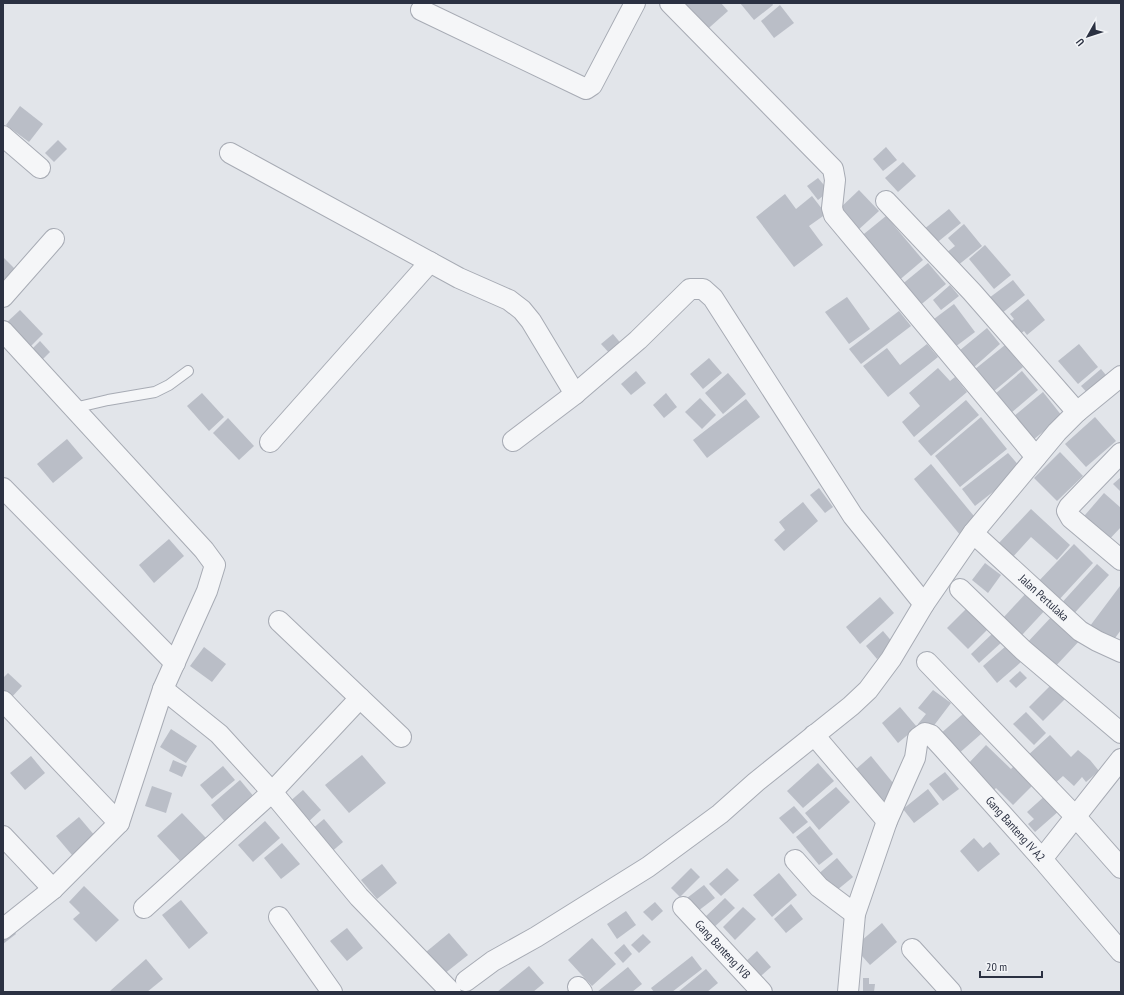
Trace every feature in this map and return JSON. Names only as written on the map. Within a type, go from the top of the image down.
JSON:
[{"type":"street","points":[[421,10],[586,89],[592,85],[635,3]]},
{"type":"street","points":[[670,3],[833,169],[835,180],[832,208],[834,215],[1036,457]]},
{"type":"street","points":[[3,136],[40,168]]},
{"type":"street","points":[[230,153],[459,278],[509,300],[522,310],[531,321],[575,394]]},
{"type":"street","points":[[886,201],[972,292],[1077,412]]},
{"type":"street","points":[[3,297],[54,239]]},
{"type":"street","points":[[270,442],[430,262]]},
{"type":"street","points":[[513,440],[575,394],[638,340],[690,289],[703,289],[713,298],[853,516],[924,604]]},
{"type":"street","points":[[3,331],[204,550],[214,565],[207,591],[163,689],[118,823],[53,888],[3,929]]},
{"type":"street","points":[[163,689],[219,734],[272,792],[359,897],[459,986],[493,960],[536,937],[648,867],[720,814],[756,782],[851,706],[868,690],[891,659],[924,604],[973,533],[1057,432],[1077,412],[1121,376]]},
{"type":"street","points":[[1121,453],[1069,507],[1067,511],[1071,518],[1121,560]]},
{"type":"street","points":[[3,488],[175,663]]},
{"type":"street","name":"Jalan Pertulaka","points":[[973,533],[1080,631],[1121,652]]},
{"type":"street","points":[[960,589],[1023,650],[1121,733]]},
{"type":"street","points":[[279,621],[402,737]]},
{"type":"street","points":[[927,662],[1075,816],[1121,868]]},
{"type":"street","points":[[144,908],[272,792],[360,698]]},
{"type":"street","points":[[3,701],[118,823]]},
{"type":"street","name":"Gang Banteng IV A2","points":[[887,821],[916,758],[918,738],[925,733],[931,735],[1042,859],[1121,952]]},
{"type":"street","points":[[814,735],[887,821],[855,914],[848,992]]},
{"type":"street","points":[[1042,859],[1121,759]]},
{"type":"street","points":[[3,836],[53,888]]},
{"type":"street","points":[[795,860],[819,887],[855,914]]},
{"type":"street","name":"Gang Banteng IVB","points":[[683,907],[762,992]]},
{"type":"street","points":[[279,917],[332,992]]},
{"type":"street","points":[[912,949],[951,992]]},
{"type":"lane","points":[[74,408],[108,400],[155,392],[169,385],[188,371]]},
{"type":"building","points":[[676,3],[721,3],[728,11],[702,34]]},
{"type":"building","points":[[740,3],[772,3],[773,5],[754,20]]},
{"type":"building","points":[[780,5],[794,23],[774,38],[761,21]]},
{"type":"building","points":[[20,106],[43,124],[29,142],[6,125]]},
{"type":"building","points":[[58,140],[67,149],[54,162],[45,153]]},
{"type":"building","points":[[886,147],[897,160],[883,171],[873,159]]},
{"type":"building","points":[[903,162],[916,176],[898,192],[885,178]]},
{"type":"building","points":[[818,178],[829,191],[818,200],[807,186]]},
{"type":"building","points":[[859,190],[879,211],[857,231],[838,210]]},
{"type":"building","points":[[785,194],[796,209],[812,196],[826,214],[809,226],[823,245],[794,267],[756,217]]},
{"type":"building","points":[[949,209],[961,223],[934,245],[923,230]]},
{"type":"building","points":[[886,216],[923,260],[897,282],[859,238]]},
{"type":"building","points":[[964,224],[982,246],[957,266],[946,253],[955,246],[948,238]]},
{"type":"building","points":[[985,245],[1011,275],[994,289],[969,259]]},
{"type":"building","points":[[3,257],[17,271],[3,285]]},
{"type":"building","points":[[928,263],[946,284],[918,307],[900,286]]},
{"type":"building","points":[[1013,280],[1025,295],[997,317],[985,301]]},
{"type":"building","points":[[950,285],[959,296],[941,310],[933,300]]},
{"type":"building","points":[[847,297],[870,329],[849,344],[825,312]]},
{"type":"building","points":[[1028,299],[1045,320],[1027,335],[1024,331],[1019,335],[1009,323],[1014,319],[1010,314]]},
{"type":"building","points":[[954,304],[975,332],[955,347],[934,319]]},
{"type":"building","points":[[20,310],[43,334],[28,349],[4,325]]},
{"type":"building","points":[[899,311],[911,326],[861,364],[849,349]]},
{"type":"building","points":[[987,328],[1000,344],[973,368],[959,351]]},
{"type":"building","points":[[613,334],[623,346],[612,356],[601,344]]},
{"type":"building","points":[[40,341],[50,352],[39,363],[29,352]]},
{"type":"building","points":[[927,344],[938,357],[888,397],[863,366],[887,348],[900,365]]},
{"type":"building","points":[[1079,344],[1098,367],[1078,384],[1058,361]]},
{"type":"building","points":[[1005,345],[1023,367],[988,396],[969,374]]},
{"type":"building","points":[[709,358],[722,373],[703,389],[690,374]]},
{"type":"building","points":[[938,368],[950,381],[955,377],[967,392],[914,437],[902,422],[920,406],[909,393]]},
{"type":"building","points":[[1101,369],[1110,380],[1090,396],[1081,386]]},
{"type":"building","points":[[636,371],[646,383],[631,395],[621,384]]},
{"type":"building","points":[[1022,371],[1038,390],[1011,413],[995,394]]},
{"type":"building","points":[[728,373],[746,394],[723,414],[705,393]]},
{"type":"building","points":[[1043,392],[1062,416],[1033,440],[1013,417]]},
{"type":"building","points":[[202,393],[224,417],[209,431],[187,406]]},
{"type":"building","points":[[666,393],[677,407],[664,418],[653,405]]},
{"type":"building","points":[[700,398],[716,415],[702,429],[685,412]]},
{"type":"building","points":[[746,399],[760,417],[707,458],[693,440]]},
{"type":"building","points":[[966,400],[979,415],[931,456],[918,441]]},
{"type":"building","points":[[981,417],[1007,449],[960,487],[935,456]]},
{"type":"building","points":[[1095,417],[1116,441],[1086,467],[1065,444]]},
{"type":"building","points":[[228,418],[254,446],[239,460],[213,433]]},
{"type":"building","points":[[67,439],[83,458],[53,483],[37,464]]},
{"type":"building","points":[[1060,452],[1083,476],[1057,501],[1034,478]]},
{"type":"building","points":[[1008,453],[1022,469],[975,506],[962,489]]},
{"type":"building","points":[[931,464],[978,521],[961,536],[914,479]]},
{"type":"building","points":[[1121,477],[1121,492],[1113,484]]},
{"type":"building","points":[[819,488],[833,507],[825,513],[810,495]]},
{"type":"building","points":[[1104,493],[1121,508],[1121,527],[1104,545],[1079,522]]},
{"type":"building","points":[[803,502],[818,521],[784,551],[774,540],[785,530],[779,522]]},
{"type":"building","points":[[1031,509],[1070,545],[1057,560],[1031,537],[1012,558],[998,544]]},
{"type":"building","points":[[169,539],[184,556],[154,583],[139,565]]},
{"type":"building","points":[[1074,544],[1093,563],[1056,603],[1036,584]]},
{"type":"building","points":[[985,563],[1001,575],[988,593],[972,580]]},
{"type":"building","points":[[1097,564],[1109,575],[1070,618],[1058,607]]},
{"type":"building","points":[[1120,586],[1121,630],[1112,642],[1090,626]]},
{"type":"building","points":[[1029,590],[1048,607],[1022,635],[1003,618]]},
{"type":"building","points":[[880,597],[894,613],[860,644],[846,627]]},
{"type":"building","points":[[967,608],[988,629],[968,649],[947,628]]},
{"type":"building","points":[[1055,613],[1082,638],[1052,670],[1025,645]]},
{"type":"building","points":[[883,631],[894,644],[877,659],[866,646]]},
{"type":"building","points":[[994,632],[1003,641],[979,663],[971,654]]},
{"type":"building","points":[[1006,646],[1021,662],[997,683],[983,666]]},
{"type":"building","points":[[204,647],[226,664],[212,682],[190,666]]},
{"type":"building","points":[[1020,671],[1027,678],[1016,688],[1009,681]]},
{"type":"building","points":[[8,673],[22,686],[10,699],[3,693],[3,678]]},
{"type":"building","points":[[1051,685],[1065,699],[1043,721],[1029,707]]},
{"type":"building","points":[[933,690],[951,703],[929,732],[918,724],[926,714],[918,708]]},
{"type":"building","points":[[900,707],[917,727],[898,743],[882,723]]},
{"type":"building","points":[[1026,712],[1046,733],[1034,745],[1013,724]]},
{"type":"building","points":[[963,714],[981,734],[957,755],[939,735]]},
{"type":"building","points":[[171,729],[197,746],[186,763],[160,747]]},
{"type":"building","points":[[1050,735],[1071,757],[1078,750],[1090,760],[1099,771],[1086,782],[1082,777],[1074,786],[1063,776],[1053,785],[1026,757]]},
{"type":"building","points":[[986,745],[1011,769],[1015,765],[1034,784],[1013,805],[996,788],[992,792],[966,766]]},
{"type":"building","points":[[362,755],[386,783],[349,813],[325,785]]},
{"type":"building","points":[[31,756],[45,773],[25,790],[10,773]]},
{"type":"building","points":[[871,756],[898,789],[882,802],[855,770]]},
{"type":"building","points":[[173,760],[187,766],[182,777],[169,771]]},
{"type":"building","points":[[818,763],[834,781],[803,808],[787,791]]},
{"type":"building","points":[[223,766],[235,780],[212,799],[200,785]]},
{"type":"building","points":[[945,772],[959,789],[943,801],[929,784]]},
{"type":"building","points":[[240,780],[255,798],[226,823],[211,805]]},
{"type":"building","points":[[152,786],[172,793],[166,813],[145,806]]},
{"type":"building","points":[[836,787],[850,802],[819,830],[805,813]]},
{"type":"building","points":[[928,789],[939,804],[914,823],[903,809]]},
{"type":"building","points":[[303,790],[321,810],[307,823],[288,803]]},
{"type":"building","points":[[1047,794],[1060,810],[1035,832],[1028,824],[1034,819],[1027,812]]},
{"type":"building","points":[[794,806],[808,822],[793,834],[779,818]]},
{"type":"building","points":[[182,813],[206,838],[181,862],[157,836]]},
{"type":"building","points":[[79,817],[95,836],[72,855],[56,836]]},
{"type":"building","points":[[324,819],[343,842],[330,853],[311,830]]},
{"type":"building","points":[[265,821],[280,838],[253,862],[238,845]]},
{"type":"building","points":[[810,826],[833,854],[819,865],[796,837]]},
{"type":"building","points":[[974,838],[983,848],[990,842],[1000,854],[978,872],[960,851]]},
{"type":"building","points":[[282,843],[300,864],[281,879],[264,858]]},
{"type":"building","points":[[837,858],[853,877],[831,895],[816,876]]},
{"type":"building","points":[[382,864],[397,883],[377,899],[361,880]]},
{"type":"building","points":[[691,868],[700,877],[680,897],[671,888]]},
{"type":"building","points":[[727,868],[739,880],[721,896],[709,884]]},
{"type":"building","points":[[779,873],[797,895],[772,917],[753,895]]},
{"type":"building","points":[[704,885],[715,898],[698,911],[687,898]]},
{"type":"building","points":[[84,886],[119,920],[96,942],[73,919],[80,913],[69,902]]},
{"type":"building","points":[[725,898],[735,908],[712,929],[703,919]]},
{"type":"building","points":[[181,900],[208,933],[189,949],[162,915]]},
{"type":"building","points":[[655,902],[663,911],[652,921],[643,912]]},
{"type":"building","points":[[791,904],[803,919],[786,933],[774,919]]},
{"type":"building","points":[[743,907],[756,919],[735,940],[723,927]]},
{"type":"building","points":[[626,911],[636,925],[617,939],[607,924]]},
{"type":"building","points":[[882,923],[897,942],[870,965],[854,947]]},
{"type":"building","points":[[10,926],[16,934],[3,944],[3,932]]},
{"type":"building","points":[[347,928],[363,948],[347,961],[330,941]]},
{"type":"building","points":[[449,933],[468,955],[444,974],[426,952]]},
{"type":"building","points":[[643,934],[651,942],[639,953],[631,945]]},
{"type":"building","points":[[592,938],[616,964],[592,986],[568,960]]},
{"type":"building","points":[[624,944],[632,954],[623,963],[614,953]]},
{"type":"building","points":[[757,951],[771,967],[755,981],[741,966]]},
{"type":"building","points":[[692,956],[702,969],[672,992],[654,992],[651,988]]},
{"type":"building","points":[[146,959],[163,979],[147,992],[110,991]]},
{"type":"building","points":[[529,966],[544,983],[533,992],[497,992]]},
{"type":"building","points":[[628,967],[642,984],[632,992],[597,992]]},
{"type":"building","points":[[706,969],[718,983],[707,992],[678,992]]},
{"type":"building","points":[[863,978],[869,978],[869,984],[875,984],[874,992],[863,992]]}]
